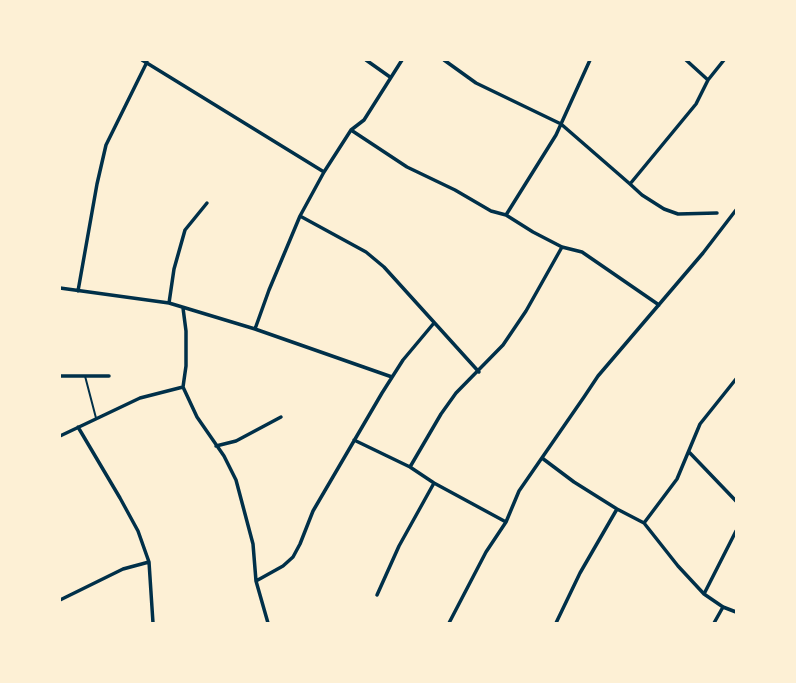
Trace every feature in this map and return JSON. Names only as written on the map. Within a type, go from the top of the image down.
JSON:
[{"type":"street","points":[[142,60],[324,172]]},
{"type":"street","points":[[366,60],[390,78]]},
{"type":"street","points":[[256,329],[269,290],[300,216],[324,172],[352,130],[364,120],[402,60]]},
{"type":"street","points":[[444,60],[476,83],[561,124],[642,195],[664,209],[678,214],[717,213]]},
{"type":"street","points":[[506,215],[541,162],[561,124],[590,60]]},
{"type":"street","points":[[686,60],[708,80]]},
{"type":"street","points":[[630,184],[696,104],[708,80],[724,60]]},
{"type":"street","points":[[78,291],[106,145],[147,62]]},
{"type":"street","points":[[352,130],[407,167],[455,190],[491,211],[506,215],[533,232],[562,247],[582,252],[618,275],[659,305]]},
{"type":"street","points":[[169,303],[174,269],[185,230],[207,203]]},
{"type":"street","points":[[449,623],[486,552],[506,522],[519,491],[598,376],[659,305],[736,210]]},
{"type":"street","points":[[300,216],[366,252],[384,266],[479,372]]},
{"type":"street","points":[[410,466],[441,414],[456,393],[504,346],[526,311],[562,247]]},
{"type":"street","points":[[60,288],[169,303],[256,329],[392,378]]},
{"type":"street","points":[[183,308],[186,352],[182,387],[191,407],[224,456],[236,480],[253,544],[256,581],[268,623]]},
{"type":"street","points":[[256,581],[283,566],[293,557],[300,544],[313,511],[354,440],[403,360],[434,323]]},
{"type":"street","points":[[60,376],[110,376]]},
{"type":"street","points":[[644,523],[677,478],[700,424],[736,378]]},
{"type":"street","points":[[60,436],[140,398],[182,387]]},
{"type":"street","points":[[216,446],[236,441],[281,417]]},
{"type":"street","points":[[78,427],[138,531],[149,562],[153,623]]},
{"type":"street","points":[[354,440],[410,466],[434,482],[506,522]]},
{"type":"street","points":[[689,452],[736,501]]},
{"type":"street","points":[[542,458],[574,482],[617,509],[644,523],[678,566],[704,594],[723,607],[736,612]]},
{"type":"street","points":[[377,595],[400,546],[434,482]]},
{"type":"street","points":[[556,623],[580,573],[617,509]]},
{"type":"street","points":[[704,594],[736,531]]},
{"type":"street","points":[[60,600],[123,569],[149,562]]},
{"type":"street","points":[[714,623],[723,607]]},
{"type":"lane","points":[[85,376],[96,420]]}]
